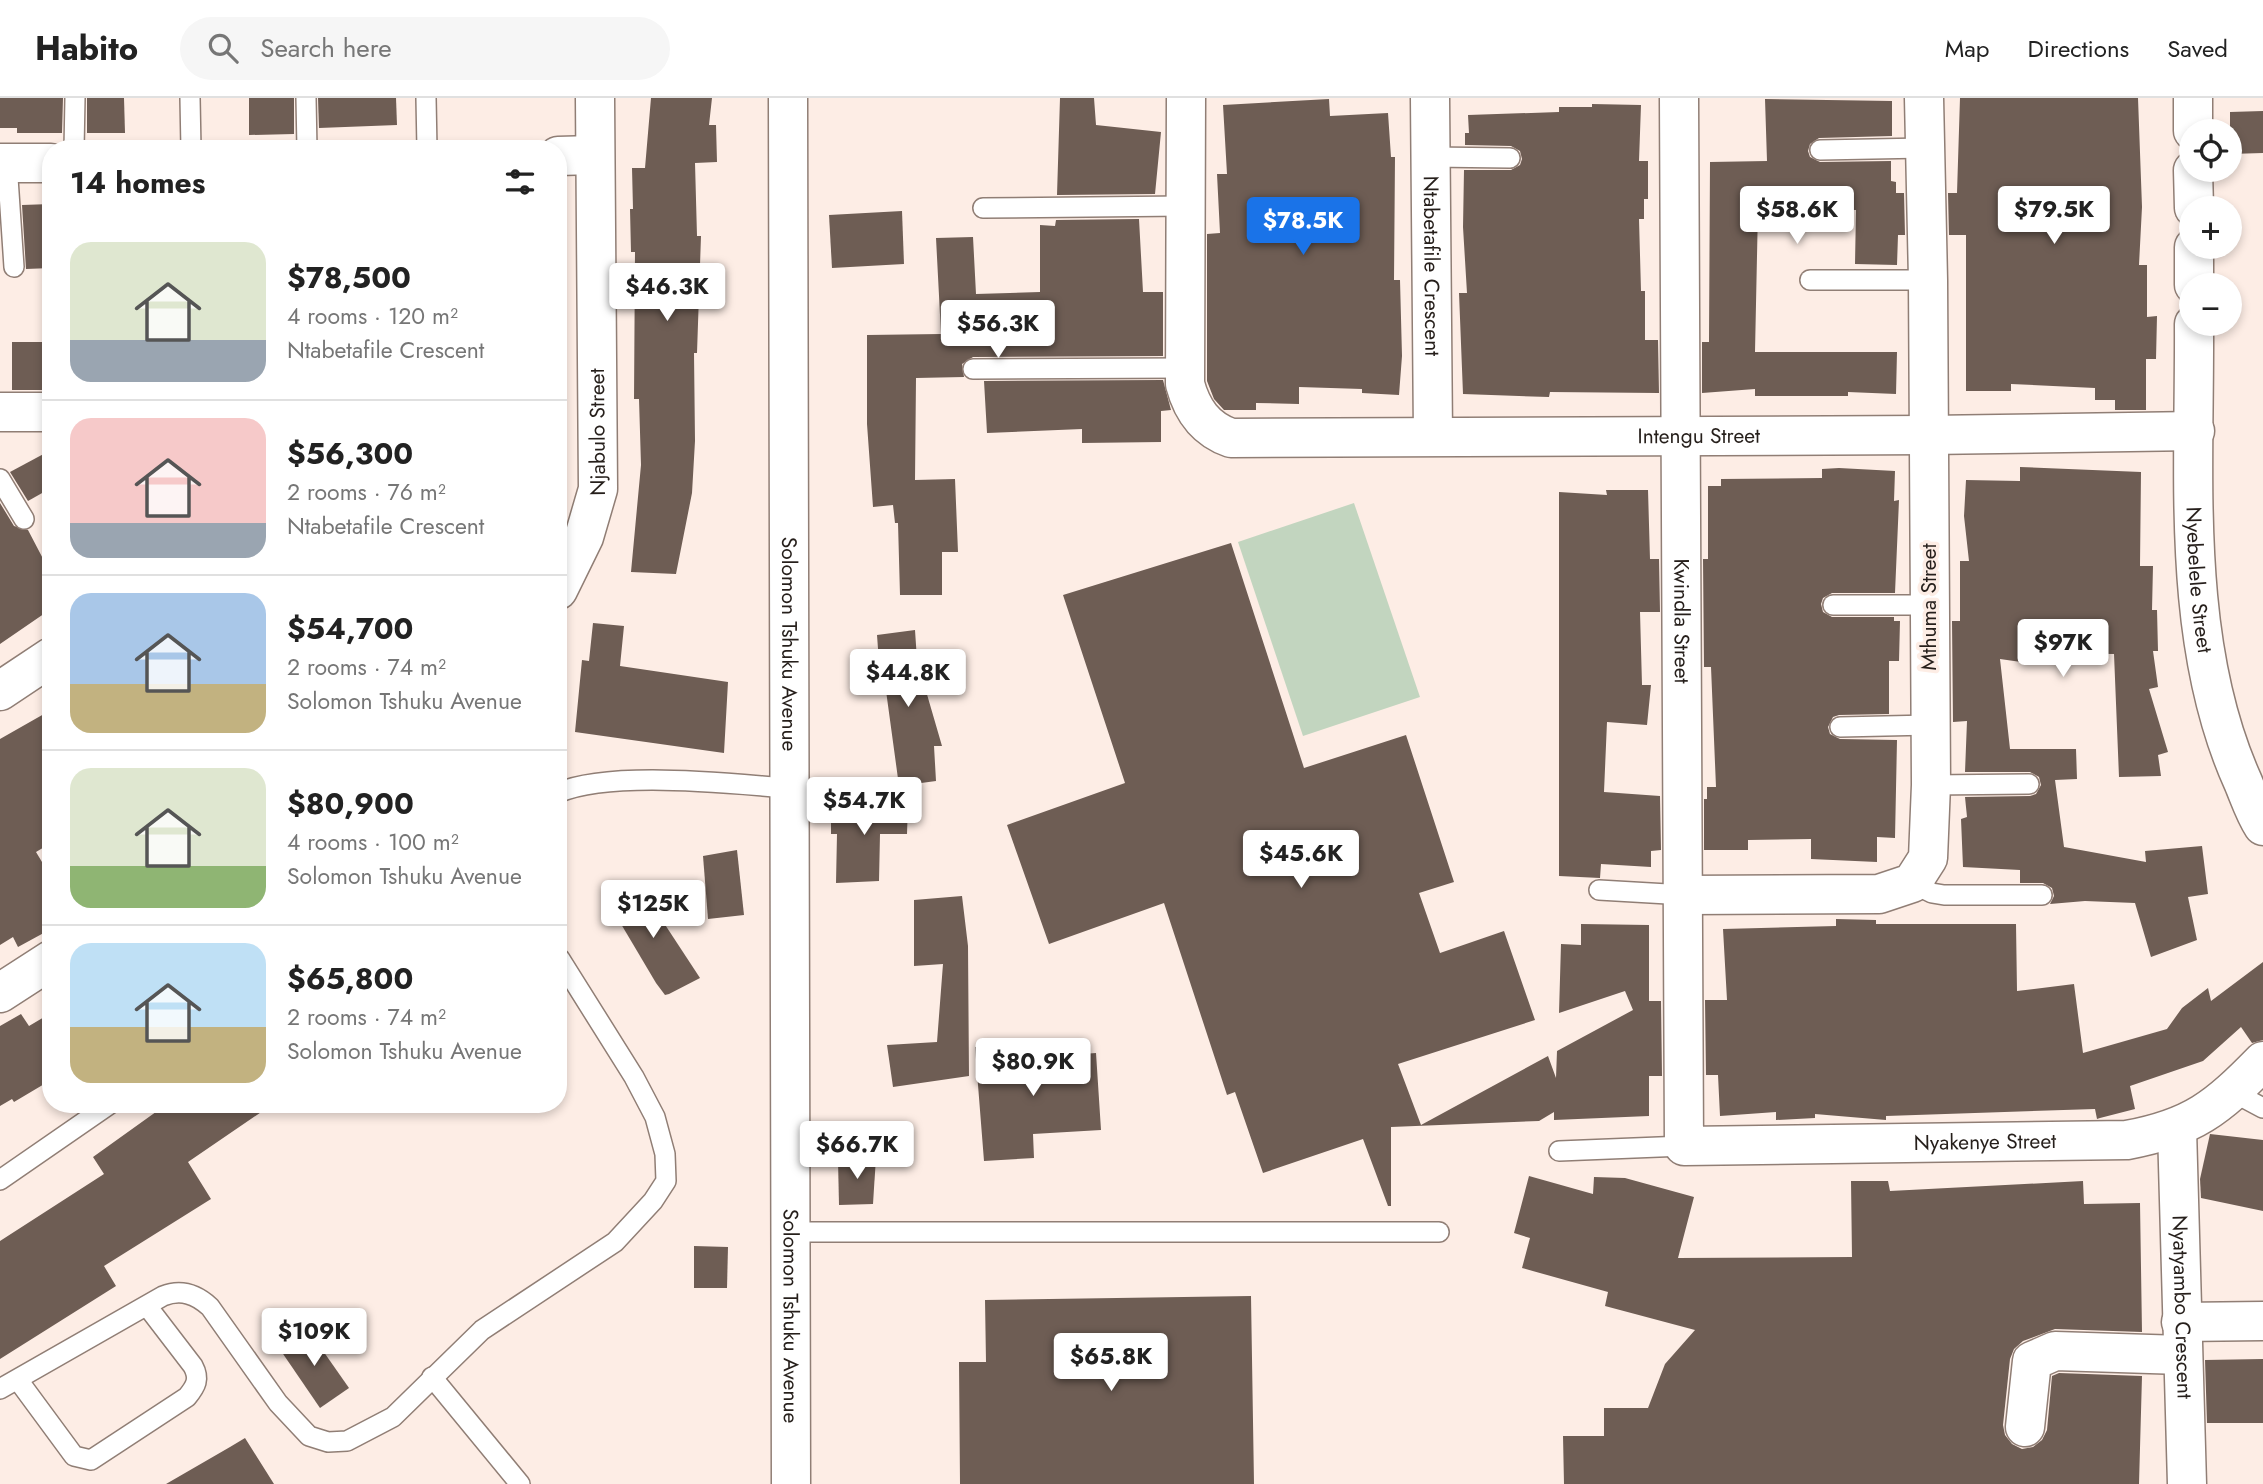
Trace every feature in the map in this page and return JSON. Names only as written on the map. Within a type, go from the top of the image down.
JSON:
[{"type":"street","name":"Njabulo Street","points":[[567,572],[584,537],[598,489],[576,156],[594,98]]},
{"type":"street","name":"Solomon Tshuku Avenue","points":[[788,98],[791,1484]]},
{"type":"street","points":[[1184,368],[1186,98]]},
{"type":"street","name":"Ntabetafile Crescent","points":[[1430,98],[1433,436]]},
{"type":"street","name":"Kwindla Street","points":[[1679,98],[1685,895],[1684,1146]]},
{"type":"street","name":"Mthuma Street","points":[[1912,883],[1927,858],[1931,785],[1928,280],[1924,98]]},
{"type":"street","points":[[2193,98],[2193,119]]},
{"type":"street","points":[[3,163],[42,163]]},
{"type":"street","name":"Nyebelele Street","points":[[2194,336],[2197,584],[2208,677],[2232,759],[2263,825]]},
{"type":"street","name":"Intengu Street","points":[[1184,368],[1190,400],[1205,423],[1218,433],[1231,438],[2195,431]]},
{"type":"street","points":[[0,412],[42,412]]},
{"type":"street","points":[[0,691],[42,663]]},
{"type":"street","points":[[1685,895],[1879,894],[1912,883]]},
{"type":"street","points":[[0,993],[42,966]]},
{"type":"street","name":"Nyakenye Street","points":[[1684,1146],[2127,1140],[2177,1129],[2248,1100],[2263,1062]]},
{"type":"street","name":"Nyatyambo Crescent","points":[[2177,1129],[2187,1484]]},
{"type":"street","points":[[2025,1427],[2029,1369],[2037,1357],[2055,1351],[2181,1338],[2263,1321]]},
{"type":"lane","points":[[74,140],[75,98]]},
{"type":"lane","points":[[190,98],[191,140]]},
{"type":"lane","points":[[306,98],[307,140]]},
{"type":"lane","points":[[426,98],[427,140]]},
{"type":"lane","points":[[1821,150],[1924,148]]},
{"type":"lane","points":[[1431,157],[1510,158]]},
{"type":"lane","points":[[3,163],[14,267]]},
{"type":"lane","points":[[983,208],[1184,205]]},
{"type":"lane","points":[[1810,280],[1928,280]]},
{"type":"lane","points":[[973,369],[1184,368]]},
{"type":"lane","points":[[0,479],[24,519]]},
{"type":"lane","points":[[1833,605],[1928,605]]},
{"type":"lane","points":[[1840,727],[1930,725]]},
{"type":"lane","points":[[567,789],[618,783],[682,781],[789,788]]},
{"type":"lane","points":[[1931,785],[2029,783]]},
{"type":"lane","points":[[1912,883],[1932,893],[1944,895],[2042,895]]},
{"type":"lane","points":[[1599,890],[1685,895]]},
{"type":"lane","points":[[147,1306],[193,1366],[197,1373],[196,1387],[187,1397],[91,1460],[74,1457],[9,1384],[147,1306],[173,1292],[199,1297],[210,1307],[285,1411],[309,1436],[328,1442],[347,1441],[393,1417],[482,1330],[615,1242],[653,1201],[666,1181],[665,1154],[655,1117],[567,971]]},
{"type":"lane","points":[[0,1180],[97,1113]]},
{"type":"lane","points":[[1559,1151],[1684,1146]]},
{"type":"lane","points":[[791,1232],[1439,1232]]},
{"type":"lane","points":[[432,1377],[520,1484]]},
{"type":"green space","points":[[1354,503],[1420,697],[1303,736],[1238,542]]},
{"type":"building","points":[[0,98],[63,98],[62,133],[17,133],[17,128],[0,128]]},
{"type":"building","points":[[87,98],[124,98],[125,133],[87,133]]},
{"type":"building","points":[[249,98],[294,98],[294,134],[249,135]]},
{"type":"building","points":[[318,98],[396,98],[397,125],[319,128]]},
{"type":"building","points":[[651,98],[712,98],[709,125],[716,125],[717,162],[695,163],[697,236],[701,236],[697,353],[694,353],[695,441],[692,493],[676,574],[631,572],[641,465],[639,399],[634,399],[635,252],[631,252],[630,209],[633,209],[632,168],[645,168]]},
{"type":"building","points":[[1060,98],[1094,98],[1096,125],[1161,132],[1155,194],[1057,195]]},
{"type":"building","points":[[1960,98],[2138,98],[2142,207],[2139,265],[2147,265],[2147,317],[2157,316],[2156,359],[2146,359],[2146,410],[2115,410],[2115,400],[2095,400],[2095,388],[2011,384],[2011,391],[1966,391],[1966,235],[1949,235],[1948,193],[1957,193]]},
{"type":"building","points":[[1329,99],[1330,116],[1388,113],[1391,157],[1395,157],[1394,280],[1400,280],[1402,356],[1399,395],[1362,393],[1362,389],[1299,387],[1299,404],[1256,403],[1256,410],[1224,410],[1214,399],[1207,381],[1207,234],[1220,233],[1217,174],[1227,174],[1223,105]]},
{"type":"building","points":[[1765,99],[1892,101],[1892,136],[1819,138],[1810,144],[1808,151],[1810,157],[1820,162],[1891,161],[1891,181],[1896,182],[1896,193],[1904,193],[1905,235],[1898,235],[1897,265],[1855,264],[1856,210],[1758,208],[1755,352],[1897,352],[1896,394],[1848,392],[1848,396],[1755,396],[1755,389],[1702,393],[1702,342],[1709,342],[1710,162],[1767,161]]},
{"type":"building","points":[[1592,104],[1641,105],[1639,161],[1648,161],[1648,199],[1644,199],[1644,219],[1639,219],[1641,291],[1645,291],[1645,340],[1658,340],[1659,393],[1550,392],[1549,397],[1463,394],[1459,293],[1467,293],[1463,227],[1464,170],[1511,170],[1520,165],[1522,159],[1520,151],[1511,146],[1465,145],[1465,133],[1469,133],[1468,115],[1559,112],[1559,107],[1592,107]]},
{"type":"building","points":[[2263,111],[2263,153],[2242,154],[2242,119],[2230,119],[2230,112]]},
{"type":"building","points":[[42,204],[42,268],[26,269],[22,205]]},
{"type":"building","points":[[902,211],[904,264],[832,268],[829,215]]},
{"type":"building","points":[[1139,219],[1143,292],[1163,292],[1163,356],[973,357],[962,364],[964,377],[916,378],[915,480],[955,479],[958,552],[942,552],[942,595],[900,595],[898,523],[895,523],[893,505],[873,507],[867,424],[867,335],[941,334],[936,238],[973,237],[976,294],[1040,292],[1040,225],[1055,226],[1056,220]]},
{"type":"building","points":[[12,342],[42,342],[42,390],[12,390]]},
{"type":"building","points":[[1163,380],[1171,410],[1161,411],[1161,442],[1082,443],[1082,429],[987,433],[984,381]]},
{"type":"building","points":[[42,455],[42,493],[28,501],[10,472]]},
{"type":"building","points":[[2020,467],[2141,472],[2140,566],[2153,566],[2152,610],[2157,610],[2158,651],[2153,651],[2158,687],[2149,689],[2168,752],[2158,755],[2161,776],[2119,777],[2114,654],[2030,653],[2028,663],[2000,659],[2010,749],[2076,749],[2077,779],[2055,780],[2064,847],[2146,862],[2145,851],[2202,846],[2208,894],[2188,897],[2197,940],[2151,957],[2135,903],[2085,901],[2050,904],[2054,896],[2052,888],[2043,883],[2020,883],[2020,870],[1963,867],[1961,819],[1967,817],[1965,797],[2030,796],[2036,794],[2041,785],[2039,777],[2030,772],[1965,772],[1967,721],[1953,722],[1952,621],[1960,621],[1960,561],[1969,561],[1964,516],[1966,480],[2020,481]]},
{"type":"building","points":[[1822,469],[1895,471],[1894,501],[1899,500],[1895,593],[1832,593],[1823,598],[1821,604],[1823,612],[1832,617],[1894,617],[1894,621],[1900,621],[1899,661],[1889,661],[1889,714],[1839,715],[1833,717],[1828,727],[1830,734],[1840,739],[1897,740],[1895,838],[1877,837],[1877,862],[1811,859],[1811,839],[1748,840],[1748,850],[1704,850],[1704,799],[1707,799],[1707,787],[1716,787],[1711,667],[1704,667],[1703,559],[1708,559],[1708,486],[1721,486],[1721,479],[1822,478]]},
{"type":"building","points":[[1606,490],[1648,490],[1650,559],[1659,559],[1660,612],[1640,612],[1642,685],[1651,685],[1647,725],[1607,722],[1604,792],[1660,796],[1661,850],[1651,851],[1651,867],[1601,864],[1600,878],[1559,876],[1559,492],[1607,495]]},
{"type":"building","points":[[0,503],[14,526],[28,530],[42,557],[42,615],[0,644]]},
{"type":"building","points":[[1231,543],[1304,768],[1406,735],[1454,882],[1419,893],[1440,953],[1504,931],[1535,1020],[1398,1064],[1421,1125],[1548,1056],[1556,1078],[1557,1051],[1633,1010],[1625,991],[1559,1013],[1561,944],[1581,945],[1581,924],[1649,925],[1649,1001],[1661,1001],[1662,1076],[1649,1076],[1649,1116],[1554,1120],[1554,1112],[1539,1121],[1391,1127],[1391,1206],[1388,1206],[1363,1139],[1263,1173],[1235,1092],[1227,1095],[1164,903],[1049,944],[1007,825],[1125,783],[1063,595]]},
{"type":"building","points":[[593,623],[624,626],[620,666],[728,682],[724,753],[575,732],[582,660],[589,661]]},
{"type":"building","points":[[915,630],[917,660],[942,746],[934,746],[936,781],[899,786],[884,676],[880,676],[877,635]]},
{"type":"building","points":[[42,715],[42,848],[36,852],[42,862],[42,934],[18,947],[13,937],[0,945],[0,739]]},
{"type":"building","points":[[831,802],[908,803],[907,834],[880,834],[879,881],[836,883],[837,834],[831,834]]},
{"type":"building","points":[[737,850],[744,915],[708,919],[703,856]]},
{"type":"building","points":[[637,882],[700,978],[669,994],[665,995],[656,983],[608,902]]},
{"type":"building","points":[[962,896],[968,946],[969,1076],[893,1087],[887,1045],[937,1042],[943,964],[914,966],[914,900]]},
{"type":"building","points":[[1836,919],[1876,920],[1876,924],[2016,924],[2017,991],[2074,984],[2083,1053],[2167,1029],[2182,1008],[2208,988],[2211,1001],[2263,962],[2263,1040],[2252,1043],[2241,1027],[2203,1061],[2130,1086],[2135,1109],[2097,1119],[2095,1109],[1886,1116],[1886,1120],[1815,1114],[1815,1118],[1776,1120],[1776,1112],[1720,1116],[1718,1075],[1706,1075],[1705,1000],[1727,1000],[1723,929],[1836,926]]},
{"type":"building","points":[[21,1014],[29,1026],[42,1018],[42,1085],[14,1102],[12,1099],[0,1106],[0,1026]]},
{"type":"building","points":[[1027,1044],[1028,1058],[1096,1053],[1101,1130],[1033,1134],[1034,1158],[984,1161],[975,1047]]},
{"type":"building","points":[[154,1113],[260,1113],[188,1162],[211,1199],[104,1266],[116,1286],[0,1359],[0,1241],[104,1174],[93,1157]]},
{"type":"building","points":[[2210,1134],[2263,1140],[2263,1211],[2201,1198],[2200,1179]]},
{"type":"building","points":[[876,1157],[873,1204],[839,1205],[838,1160]]},
{"type":"building","points":[[1529,1176],[1593,1194],[1594,1177],[1625,1178],[1694,1197],[1678,1258],[1852,1257],[1851,1181],[1888,1181],[1890,1191],[2083,1181],[2084,1204],[2140,1203],[2142,1332],[2055,1329],[2023,1341],[2014,1349],[2010,1359],[2003,1425],[2005,1435],[2012,1444],[2022,1449],[2033,1447],[2042,1440],[2047,1430],[2052,1376],[2059,1373],[2142,1376],[2139,1484],[1564,1484],[1563,1436],[1604,1436],[1604,1408],[1648,1408],[1665,1364],[1695,1330],[1605,1306],[1608,1292],[1522,1268],[1530,1238],[1514,1233]]},
{"type":"building","points":[[694,1246],[728,1247],[727,1288],[694,1288]]},
{"type":"building","points":[[1251,1296],[1254,1484],[960,1484],[959,1362],[986,1362],[985,1300]]},
{"type":"building","points":[[307,1328],[349,1388],[320,1408],[279,1348]]},
{"type":"building","points":[[2263,1359],[2263,1423],[2207,1423],[2205,1360]]},
{"type":"building","points":[[245,1438],[274,1484],[166,1484],[230,1447]]}]
